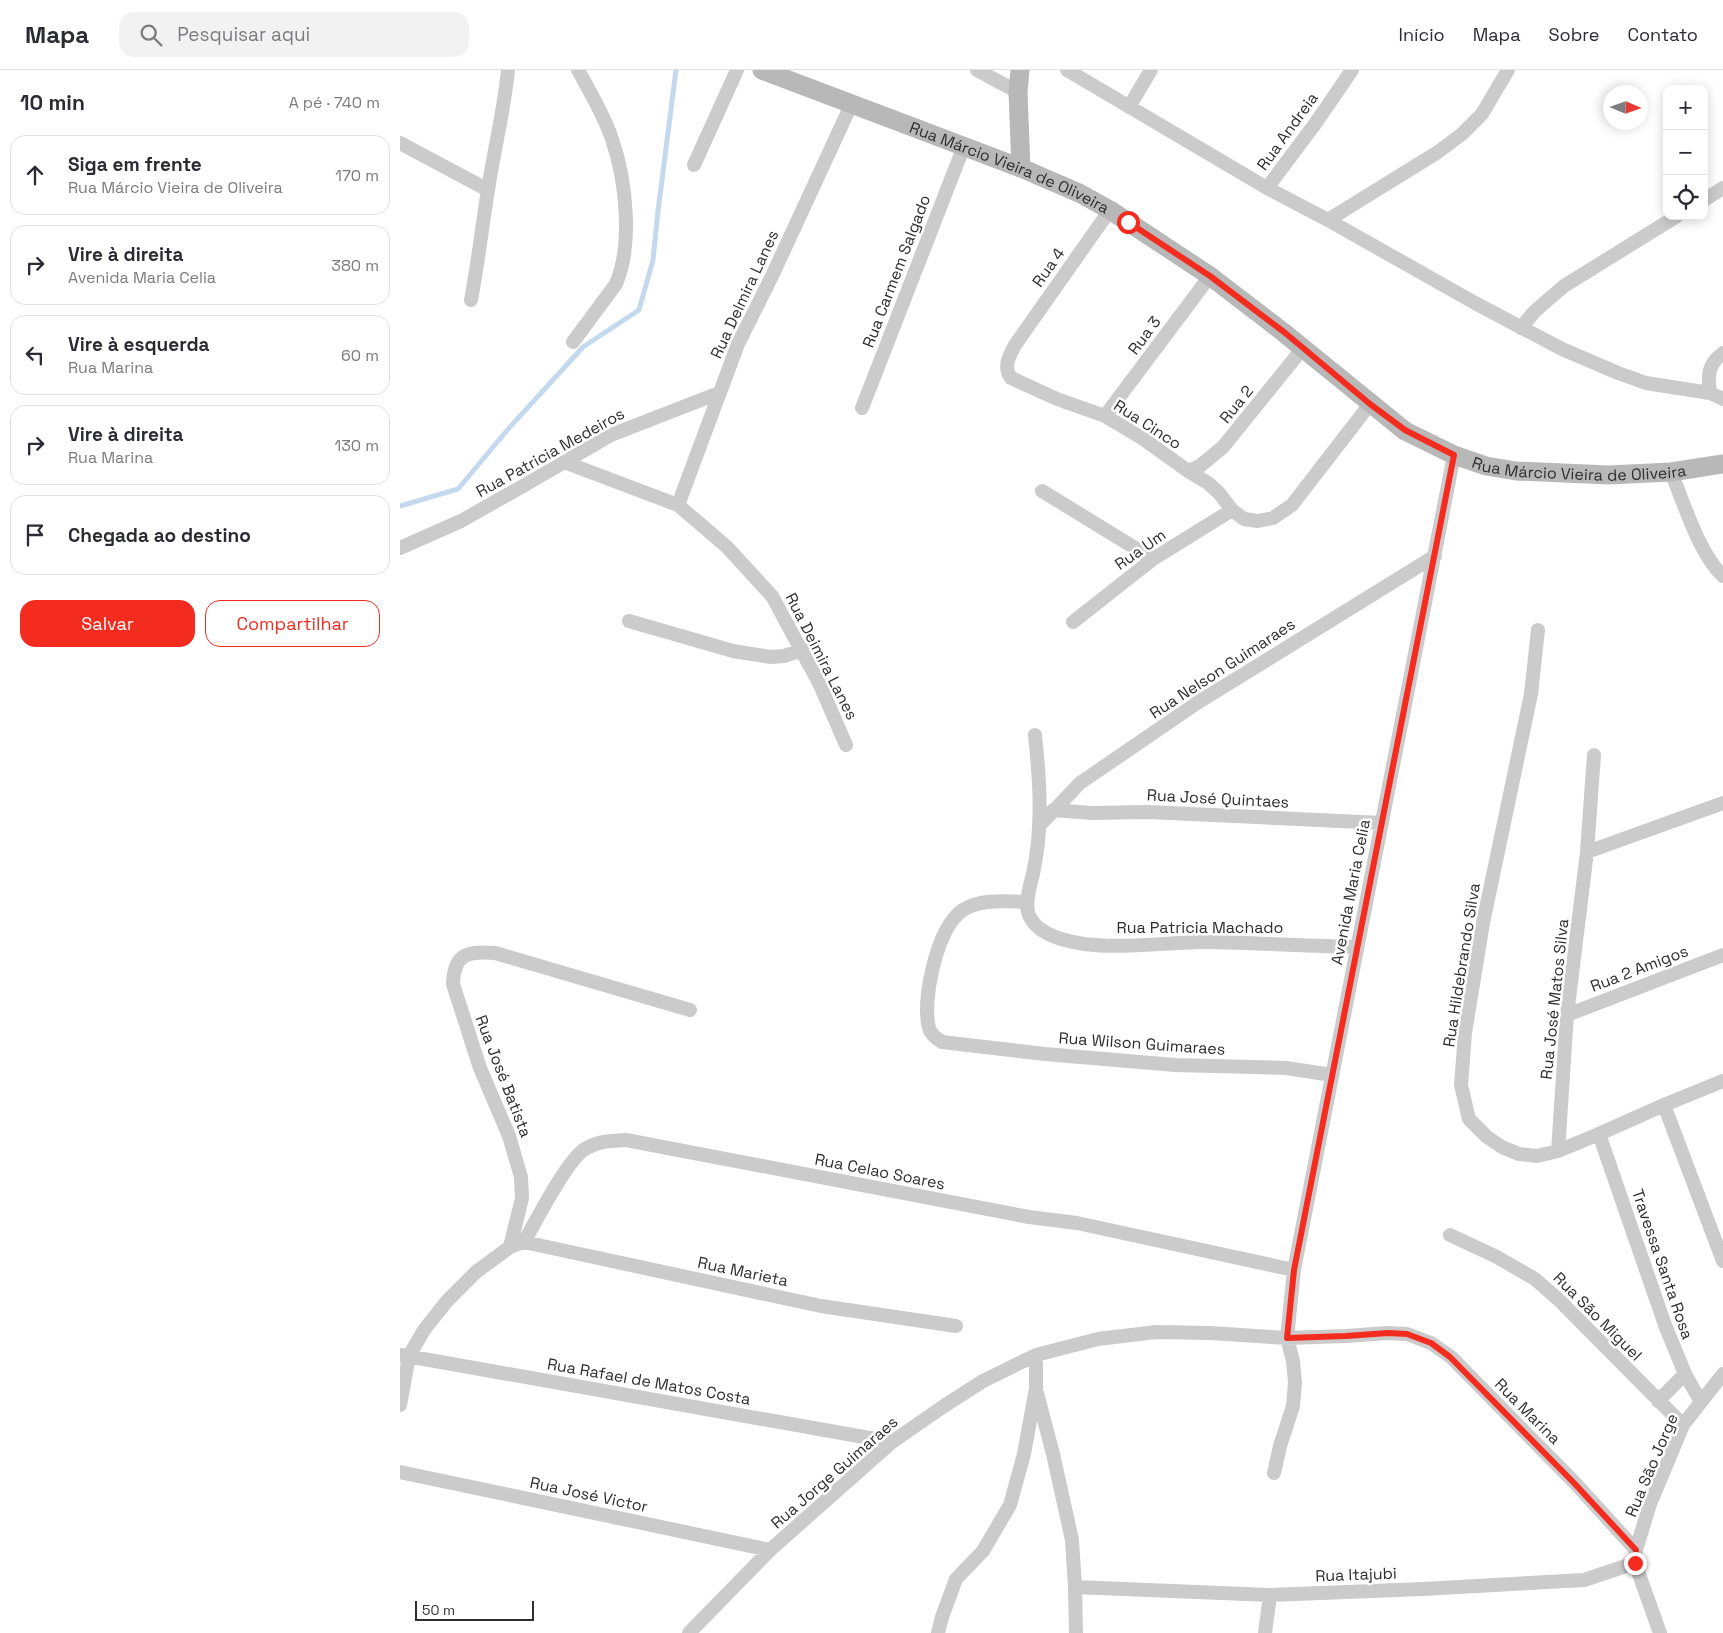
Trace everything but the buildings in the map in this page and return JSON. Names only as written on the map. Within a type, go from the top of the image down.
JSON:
[{"type":"main road","name":"Rua Márcio Vieira de Oliveira","points":[[762,70],[1021,168],[1079,193],[1110,210],[1210,276],[1405,430],[1454,455],[1486,466],[1516,471],[1609,474],[1671,472],[1723,464]]},
{"type":"main road","points":[[1020,70],[1018,92],[1021,168]]},
{"type":"street","points":[[471,300],[482,243],[488,190],[506,96],[508,70]]},
{"type":"street","points":[[573,342],[616,284],[620,274],[625,240],[626,206],[612,139],[578,70]]},
{"type":"street","points":[[694,165],[737,70]]},
{"type":"street","points":[[977,70],[1018,92]]},
{"type":"street","points":[[1067,70],[1267,188],[1562,349],[1646,383],[1717,396]]},
{"type":"street","points":[[1129,107],[1151,70]]},
{"type":"street","name":"Rua Andreia","points":[[1267,188],[1315,124],[1352,70]]},
{"type":"street","points":[[1328,220],[1438,152],[1462,134],[1482,114],[1508,70]]},
{"type":"street","name":"Rua Delmira Lanes","points":[[678,505],[738,344],[772,276],[852,103]]},
{"type":"street","points":[[400,143],[488,190]]},
{"type":"street","name":"Rua Carmem Salgado","points":[[862,408],[964,146]]},
{"type":"street","points":[[1708,197],[1723,188]]},
{"type":"street","name":"Rua 4","points":[[1015,345],[1110,210]]},
{"type":"street","points":[[1521,328],[1534,312],[1564,286],[1671,220]]},
{"type":"street","name":"Rua 3","points":[[1105,416],[1210,276]]},
{"type":"street","name":"Rua Cinco","points":[[1015,345],[1007,362],[1007,372],[1011,378],[1057,399],[1105,416],[1142,438],[1208,483],[1219,493],[1232,510],[1244,519],[1258,521],[1273,518],[1292,505],[1370,404]]},
{"type":"street","name":"Rua 2","points":[[1188,471],[1200,466],[1223,447],[1303,348]]},
{"type":"street","points":[[1717,396],[1708,379],[1710,365],[1723,353]]},
{"type":"street","name":"Rua Patricia Medeiros","points":[[400,548],[461,521],[610,435],[719,393]]},
{"type":"street","name":"Avenida Maria Celia","points":[[1287,1338],[1294,1270],[1454,455]]},
{"type":"street","name":"Rua Deimira Lanes","points":[[564,462],[678,505],[727,548],[772,596],[803,650],[846,745]]},
{"type":"street","points":[[1671,472],[1704,553],[1714,568],[1723,576]]},
{"type":"street","points":[[1042,491],[1153,559]]},
{"type":"street","name":"Rua Um","points":[[1073,622],[1153,559],[1232,510]]},
{"type":"street","name":"Rua Nelson Guimaraes","points":[[1040,825],[1080,783],[1197,703],[1435,556]]},
{"type":"street","points":[[629,621],[733,651],[771,657],[784,656],[803,650]]},
{"type":"street","name":"Rua Hildebrando Silva","points":[[1538,630],[1531,694],[1483,923],[1466,1024],[1461,1085],[1469,1119],[1487,1137],[1502,1147],[1519,1154],[1537,1156],[1599,1134],[1723,1081]]},
{"type":"street","points":[[1027,902],[1038,853],[1040,825],[1039,773],[1035,735]]},
{"type":"street","name":"Rua José Matos Silva","points":[[1558,1150],[1567,1015],[1587,852],[1594,755]]},
{"type":"street","points":[[1587,852],[1723,803]]},
{"type":"street","name":"Rua José Quintaes","points":[[1053,810],[1092,813],[1148,812],[1382,823]]},
{"type":"street","name":"Rua Wilson Guimaraes","points":[[1027,902],[998,902],[972,906],[957,914],[947,930],[938,948],[930,980],[928,1011],[932,1033],[942,1042],[1175,1065],[1286,1068],[1332,1075]]},
{"type":"street","name":"Rua Patricia Machado","points":[[1027,902],[1028,915],[1045,933],[1083,944],[1208,942],[1357,947]]},
{"type":"street","name":"Rua José Batista","points":[[510,1247],[522,1198],[521,1177],[509,1136],[480,1068],[461,1013],[454,984],[454,971],[458,960],[467,954],[480,952],[494,953],[690,1010]]},
{"type":"street","name":"Rua 2 Amigos","points":[[1567,1015],[1723,955]]},
{"type":"street","points":[[1664,1105],[1723,1261]]},
{"type":"street","name":"Travessa Santa Rosa","points":[[1599,1134],[1665,1325],[1685,1374],[1701,1402]]},
{"type":"street","name":"Rua Celao Soares","points":[[524,1242],[571,1163],[583,1150],[608,1141],[626,1140],[1029,1217],[1077,1223],[1294,1270]]},
{"type":"street","name":"Rua São Miguel","points":[[1450,1235],[1498,1257],[1535,1279],[1559,1300],[1683,1425]]},
{"type":"street","points":[[400,1405],[405,1356],[424,1330],[447,1301],[476,1272],[510,1247],[524,1242]]},
{"type":"street","name":"Rua Marieta","points":[[524,1242],[821,1306],[956,1326]]},
{"type":"street","name":"Rua Jorge Guimaraes","points":[[689,1633],[770,1550],[892,1442],[983,1381],[1036,1355],[1098,1339],[1156,1332],[1287,1338]]},
{"type":"street","name":"Rua Marina","points":[[1287,1338],[1388,1333],[1407,1334],[1431,1343],[1458,1364],[1574,1483],[1635,1557],[1660,1633]]},
{"type":"street","points":[[1274,1473],[1280,1446],[1293,1406],[1296,1383],[1287,1338]]},
{"type":"street","points":[[938,1633],[956,1579],[983,1551],[1010,1505],[1024,1454],[1036,1388],[1036,1355]]},
{"type":"street","name":"Rua Rafael de Matos Costa","points":[[405,1356],[892,1442]]},
{"type":"street","points":[[1658,1400],[1685,1374]]},
{"type":"street","name":"Rua São Jorge","points":[[1635,1557],[1650,1504],[1683,1425],[1723,1374]]},
{"type":"street","points":[[1036,1388],[1072,1540],[1076,1587],[1076,1633]]},
{"type":"street","name":"Rua José Victor","points":[[400,1472],[770,1550]]},
{"type":"street","name":"Rua Itajubi","points":[[1076,1587],[1270,1595],[1570,1582],[1584,1580],[1635,1557]]},
{"type":"street","points":[[1265,1633],[1270,1595]]},
{"type":"waterway","points":[[400,506],[458,489],[509,428],[583,347],[639,310],[653,260],[676,70]]},
{"type":"route","points":[[1128,222],[1210,276],[1284,332],[1370,404],[1405,430],[1428,444],[1454,455],[1294,1270],[1287,1338],[1388,1333],[1407,1334],[1431,1343],[1450,1357],[1574,1483],[1636,1550],[1635,1563]]}]
